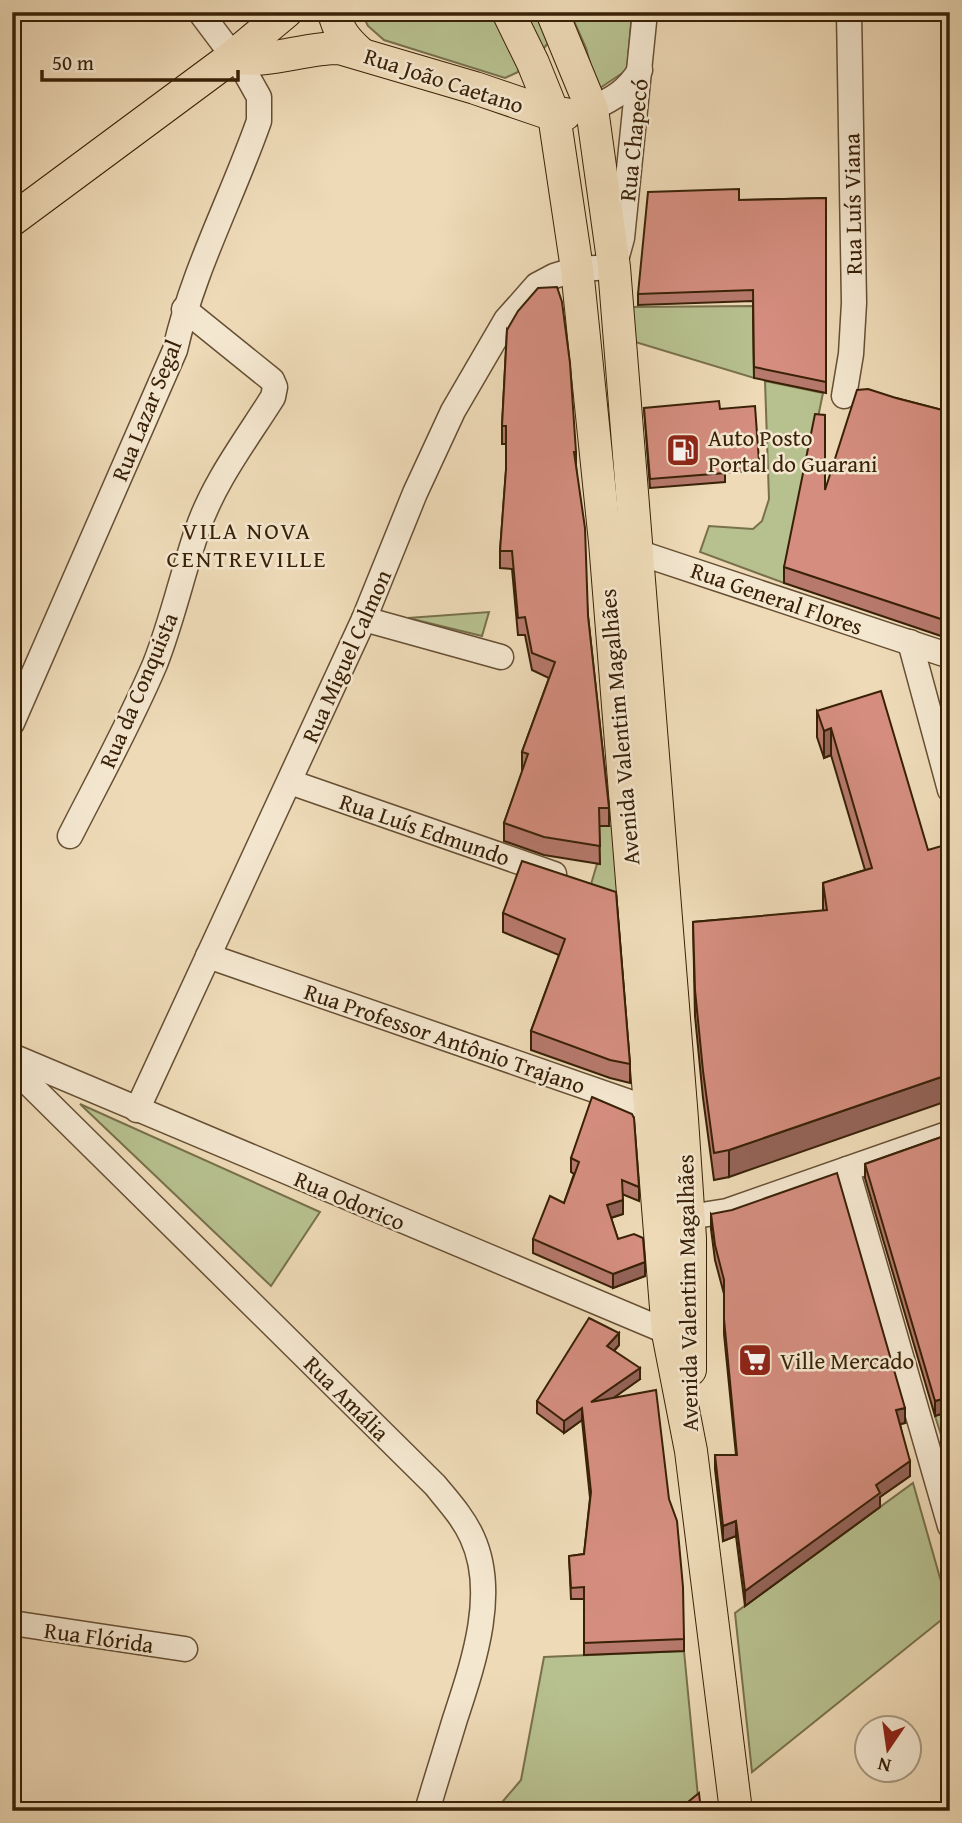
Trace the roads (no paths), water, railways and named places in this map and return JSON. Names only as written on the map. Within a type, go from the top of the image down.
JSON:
[{"type":"main road","points":[[12,220],[232,57],[286,12]]},
{"type":"main road","points":[[334,12],[337,27],[343,37],[359,52]]},
{"type":"main road","name":"Avenida Valentim Magalhães","points":[[509,12],[554,115],[577,269],[604,541],[651,1109],[674,1216]]},
{"type":"main road","name":"Avenida Valentim Magalhães","points":[[552,12],[592,109],[614,267],[682,1119],[674,1216],[679,1337],[736,1811]]},
{"type":"main road","name":"Rua João Caetano","points":[[232,57],[265,60],[321,48],[339,48],[475,88],[554,115],[592,109]]},
{"type":"street","name":"Rua Lazar Segal","points":[[12,723],[158,391],[175,349],[184,309],[259,121],[259,97],[245,72],[200,12]]},
{"type":"street","name":"Rua Chapecó","points":[[614,267],[622,238],[645,12]]},
{"type":"street","name":"Rua Luís Viana","points":[[844,396],[851,354],[854,303],[849,12]]},
{"type":"street","name":"Rua João Caetano","points":[[592,109],[631,85],[640,69]]},
{"type":"street","name":"Rua Miguel Calmon","points":[[137,1110],[364,619],[415,493],[453,411],[506,320],[537,285],[577,269],[614,267]]},
{"type":"street","name":"Rua da Conquista","points":[[70,836],[133,714],[155,663],[169,626],[197,530],[207,508],[272,397],[275,387],[272,380],[184,309]]},
{"type":"street","name":"Rua General Flores","points":[[604,541],[950,656]]},
{"type":"street","points":[[364,619],[501,657]]},
{"type":"street","points":[[910,642],[950,790]]},
{"type":"street","name":"Rua Luís Edmundo","points":[[290,782],[560,876]]},
{"type":"street","name":"Rua Professor Antônio Trajano","points":[[208,956],[682,1119]]},
{"type":"street","name":"Rua Odorico","points":[[12,1056],[679,1337]]},
{"type":"street","name":"Rua Amália","points":[[12,1067],[435,1485],[456,1510],[473,1537],[482,1569],[482,1610],[477,1648],[427,1811]]},
{"type":"street","points":[[674,1216],[727,1211],[950,1133]]},
{"type":"street","points":[[847,1169],[950,1525]]},
{"type":"street","name":"Rua Flórida","points":[[12,1623],[185,1649]]},
{"type":"place","name":"Auto Posto Portal do Guarani","points":[[683,450]]},
{"type":"place","name":"Ville Mercado","points":[[755,1360]]},
{"type":"district","name":"VILA NOVA CENTREVILLE","points":[[247,544]]}]
